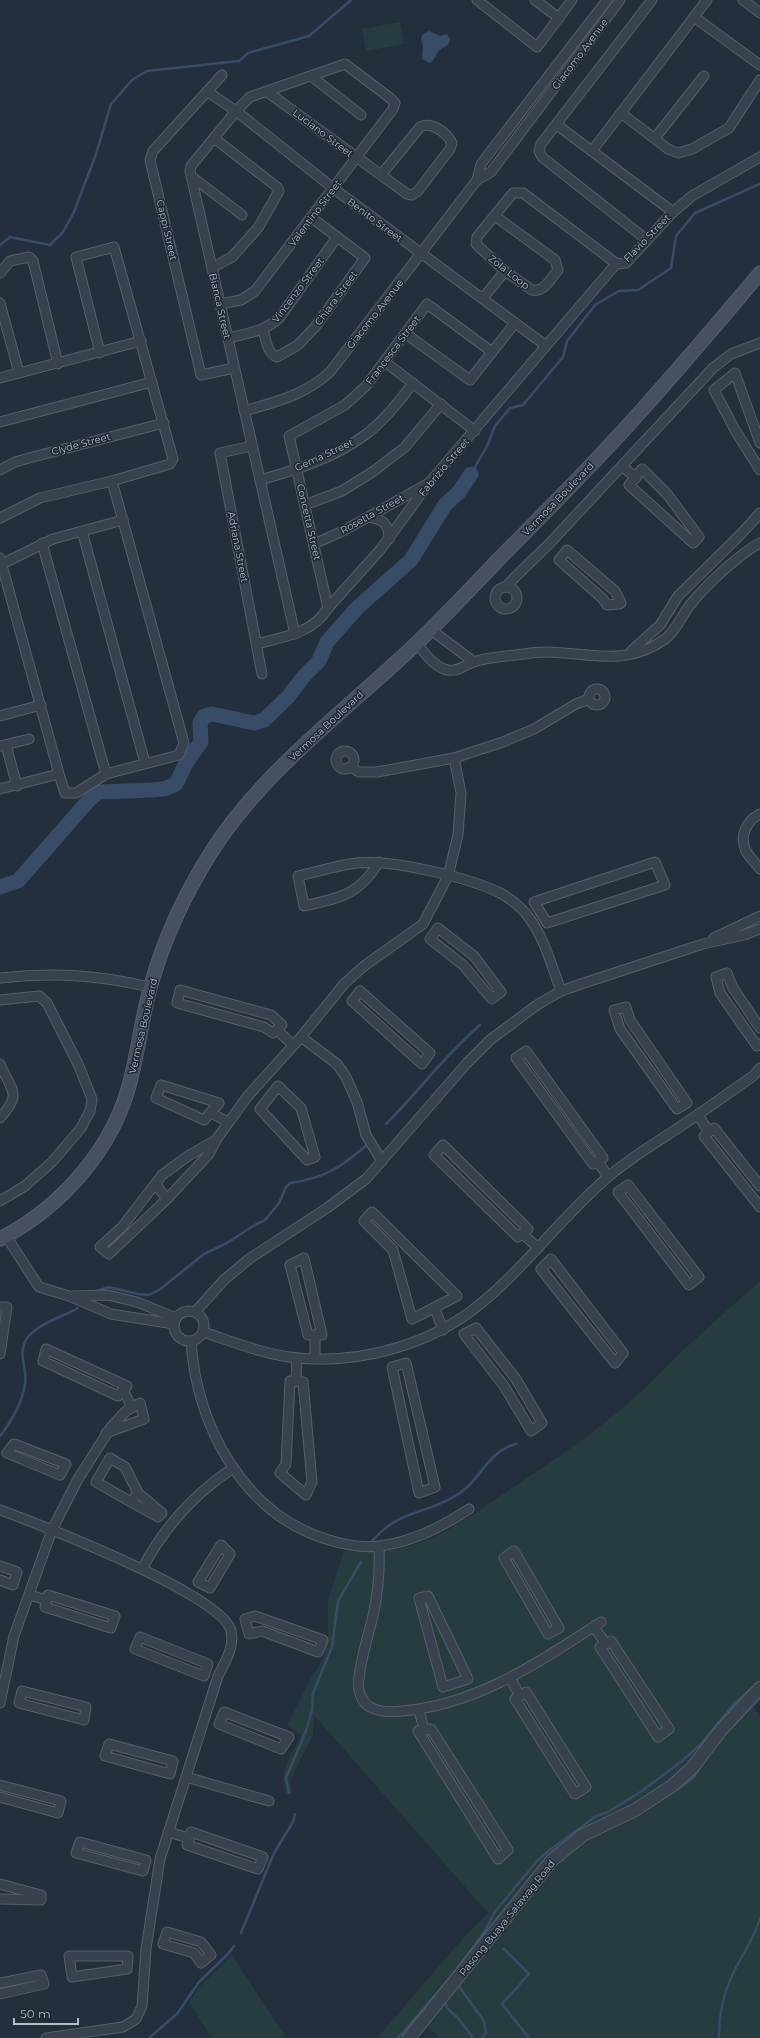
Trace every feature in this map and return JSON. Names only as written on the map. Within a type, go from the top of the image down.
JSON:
[{"type":"main road","name":"Vermosa Boulevard","points":[[3,1238],[36,1218],[76,1180],[100,1148],[119,1113],[131,1081],[150,987],[162,951],[184,899],[211,852],[234,821],[257,792],[279,769],[416,643],[608,448],[760,273]]},
{"type":"street","points":[[477,0],[537,47],[572,0]]},
{"type":"street","points":[[535,0],[559,18]]},
{"type":"street","name":"Giacomo Avenue","points":[[244,411],[293,397],[320,382],[330,372],[477,180],[481,164],[494,146],[607,0]]},
{"type":"street","name":"Giacomo Avenue","points":[[477,180],[491,172],[620,0]]},
{"type":"street","points":[[647,240],[542,156],[539,151],[541,144],[652,0]]},
{"type":"street","points":[[592,151],[707,0]]},
{"type":"street","points":[[743,0],[760,12]]},
{"type":"street","points":[[694,17],[760,65]]},
{"type":"street","name":"Valentino Street","points":[[220,304],[241,300],[255,290],[312,218],[393,109],[394,103],[346,64],[311,76]]},
{"type":"street","name":"Cappi Street","points":[[222,75],[153,151],[150,160],[201,375],[234,368]]},
{"type":"street","points":[[242,215],[191,176],[191,166],[236,111],[250,97],[311,76],[361,115]]},
{"type":"street","points":[[655,138],[704,76]]},
{"type":"street","points":[[621,113],[668,148],[678,153],[704,142],[729,128],[760,80]]},
{"type":"street","name":"Luciano Street","points":[[266,91],[407,194],[412,195],[418,191],[450,149],[452,143],[449,138],[431,124],[425,124],[420,127],[381,174]]},
{"type":"street","name":"Benito Street","points":[[208,92],[236,111],[421,255],[483,298],[546,345]]},
{"type":"street","points":[[557,125],[673,212]]},
{"type":"street","points":[[212,268],[232,257],[258,228],[279,191],[277,187],[214,138]]},
{"type":"street","points":[[494,146],[504,154]]},
{"type":"street","name":"Flavio Street","points":[[519,192],[523,193],[616,264],[626,263],[673,212],[692,196],[760,157]]},
{"type":"street","name":"Bianca Street","points":[[191,176],[294,634]]},
{"type":"street","name":"Zola Loop","points":[[495,216],[555,260],[558,270],[542,289],[537,291],[532,290],[505,271],[476,244],[477,237],[513,193],[519,192]]},
{"type":"street","name":"Chiara Street","points":[[264,330],[270,353],[277,357],[298,345],[315,327],[365,258],[312,218]]},
{"type":"street","name":"Vincenzo Street","points":[[228,338],[264,330],[280,317],[337,237]]},
{"type":"street","points":[[0,518],[40,498],[112,481],[170,464],[173,459],[164,423],[114,247],[76,257],[100,353]]},
{"type":"street","points":[[0,273],[10,261],[29,257],[33,261],[58,364]]},
{"type":"street","name":"Fabrizio Street","points":[[256,644],[294,634],[312,626],[322,618],[328,608],[389,539],[429,483],[475,431],[546,345],[616,264]]},
{"type":"street","points":[[483,298],[505,271]]},
{"type":"street","points":[[0,302],[4,333],[19,373]]},
{"type":"street","name":"Francesca Street","points":[[289,436],[345,405],[366,386],[427,304],[492,352]]},
{"type":"street","points":[[406,334],[470,380],[515,323]]},
{"type":"street","points":[[0,378],[100,353],[141,341]]},
{"type":"street","points":[[505,587],[550,543],[712,368],[731,354],[760,343]]},
{"type":"street","points":[[385,362],[475,431]]},
{"type":"street","points":[[712,368],[723,380]]},
{"type":"street","points":[[760,443],[735,373],[723,380],[714,390],[735,430],[760,470]]},
{"type":"street","points":[[0,422],[152,382]]},
{"type":"street","name":"Gema Street","points":[[260,480],[297,469],[334,453],[365,435],[391,411],[413,383]]},
{"type":"street","points":[[305,504],[342,491],[374,471],[405,447],[441,404]]},
{"type":"street","name":"Clyde Street","points":[[0,470],[15,462],[164,423]]},
{"type":"street","name":"Concetta Street","points":[[289,436],[328,608]]},
{"type":"street","name":"Adriana Street","points":[[252,446],[220,452],[262,674]]},
{"type":"street","points":[[622,466],[636,478]]},
{"type":"street","points":[[642,470],[667,494],[699,537],[693,543],[629,485],[636,478],[642,470]]},
{"type":"street","points":[[112,481],[123,520],[184,743],[179,755],[106,774],[76,793],[65,793],[1,562],[42,543],[123,520]]},
{"type":"street","name":"Rosetta Street","points":[[314,544],[368,518],[429,483]]},
{"type":"street","points":[[626,654],[660,625],[678,596],[740,535],[760,513]]},
{"type":"street","points":[[368,518],[379,518],[389,531],[389,539]]},
{"type":"street","points":[[82,531],[145,763]]},
{"type":"street","points":[[740,535],[751,548]]},
{"type":"street","points":[[42,543],[106,774]]},
{"type":"street","points":[[550,543],[562,555]]},
{"type":"street","points":[[416,643],[435,664],[447,670],[460,669],[474,662],[545,651],[605,658],[651,648],[666,638],[690,604],[713,581],[751,548],[760,543]]},
{"type":"street","points":[[567,550],[615,591],[621,603],[607,605],[603,599],[559,560],[562,555],[567,550]]},
{"type":"street","points":[[678,596],[690,604]]},
{"type":"street","points":[[430,629],[474,662]]},
{"type":"street","points":[[350,767],[359,772],[377,772],[454,758],[503,742],[534,729],[576,704],[589,699]]},
{"type":"street","points":[[0,716],[41,705]]},
{"type":"street","points":[[17,786],[3,745],[29,739]]},
{"type":"street","points":[[216,1140],[188,1156],[162,1175],[122,1227],[100,1247],[109,1254],[167,1199],[209,1154],[228,1122],[254,1088],[301,1036],[344,984],[364,966],[423,924],[448,876],[458,835],[461,793],[454,758]]},
{"type":"street","points":[[0,789],[17,786],[59,774]]},
{"type":"street","points":[[760,814],[755,817],[744,829],[743,842],[746,852],[757,857],[760,869]]},
{"type":"street","points":[[379,862],[370,876],[357,889],[333,900],[304,906],[298,876],[356,863],[379,862],[448,876],[483,885],[504,895],[529,918],[540,936],[561,991]]},
{"type":"street","points":[[655,862],[665,885],[547,923],[541,914],[534,902],[655,862]]},
{"type":"street","points":[[529,918],[541,914]]},
{"type":"street","points":[[702,944],[760,916]]},
{"type":"street","points":[[423,924],[434,932]]},
{"type":"street","points":[[438,928],[474,956],[501,992],[492,999],[463,965],[430,939],[434,932],[438,928]]},
{"type":"street","points":[[195,1312],[224,1280],[249,1259],[327,1208],[366,1179],[467,1063],[490,1040],[537,1005],[561,991],[702,944],[744,935],[760,929]]},
{"type":"street","points":[[0,978],[34,974],[78,975],[117,980],[150,987]]},
{"type":"street","points":[[760,1028],[733,988],[727,974],[716,977],[720,993],[757,1046],[760,1044]]},
{"type":"street","points":[[344,984],[356,996]]},
{"type":"street","points":[[180,990],[271,1015],[282,1025],[277,1030],[274,1033],[264,1027],[177,1003],[180,990]]},
{"type":"street","points":[[360,991],[430,1054],[422,1064],[352,1001],[356,996],[360,991]]},
{"type":"street","points":[[0,1000],[39,996],[48,1003],[78,1064],[92,1099],[90,1111],[81,1128],[52,1162],[25,1186],[0,1201]]},
{"type":"street","points":[[626,1007],[630,1020],[687,1103],[683,1105],[677,1109],[620,1029],[614,1010],[626,1007]]},
{"type":"street","points":[[277,1030],[293,1045]]},
{"type":"street","points":[[301,1036],[337,1064],[346,1077],[357,1102],[366,1135],[382,1161]]},
{"type":"street","points":[[526,1051],[603,1158],[597,1161],[593,1164],[516,1058],[526,1051]]},
{"type":"street","points":[[0,1065],[14,1095],[12,1105],[0,1118]]},
{"type":"street","points":[[203,1332],[254,1349],[297,1358],[356,1355],[396,1347],[425,1339],[443,1330],[479,1305],[535,1250],[570,1212],[610,1175],[753,1076],[760,1068]]},
{"type":"street","points":[[161,1085],[219,1103],[211,1113],[204,1120],[156,1098],[161,1085]]},
{"type":"street","points":[[278,1086],[301,1108],[315,1157],[307,1160],[260,1109],[268,1099],[278,1086]]},
{"type":"street","points":[[254,1088],[268,1099]]},
{"type":"street","points":[[683,1105],[709,1132]]},
{"type":"street","points":[[211,1113],[228,1122]]},
{"type":"street","points":[[760,1186],[714,1128],[704,1136],[760,1207]]},
{"type":"street","points":[[443,1145],[528,1229],[522,1234],[518,1238],[434,1155],[443,1145]]},
{"type":"street","points":[[597,1161],[622,1188]]},
{"type":"street","points":[[155,1184],[167,1199]]},
{"type":"street","points":[[628,1185],[699,1277],[689,1284],[618,1192],[622,1188],[628,1185]]},
{"type":"street","points":[[372,1212],[457,1296],[435,1309],[412,1319],[393,1250],[364,1221],[372,1212]]},
{"type":"street","points":[[522,1234],[546,1264]]},
{"type":"street","points":[[3,1238],[39,1287],[69,1296],[111,1314],[175,1321],[186,1311],[195,1312],[204,1322],[203,1332],[201,1336],[191,1341],[178,1337],[175,1321]]},
{"type":"street","points":[[304,1258],[322,1335],[315,1335],[308,1335],[290,1265],[304,1258]]},
{"type":"street","points":[[551,1259],[622,1353],[615,1363],[541,1269],[546,1264],[551,1259]]},
{"type":"street","points":[[69,1296],[115,1297],[137,1302],[175,1321]]},
{"type":"street","points":[[0,1307],[7,1307],[0,1354]]},
{"type":"street","points":[[435,1309],[443,1330]]},
{"type":"street","points":[[461,1318],[470,1331]]},
{"type":"street","points":[[476,1328],[516,1379],[542,1423],[531,1431],[504,1386],[464,1334],[470,1331],[476,1328]]},
{"type":"street","points":[[315,1335],[315,1358]]},
{"type":"street","points":[[191,1341],[195,1375],[203,1408],[216,1439],[233,1468],[261,1500],[294,1526],[335,1542],[379,1547],[426,1533],[469,1509]]},
{"type":"street","points":[[396,1347],[399,1364]]},
{"type":"street","points":[[46,1350],[127,1386],[123,1390],[118,1396],[43,1362],[46,1350]]},
{"type":"street","points":[[296,1381],[297,1358]]},
{"type":"street","points":[[406,1363],[435,1487],[419,1492],[392,1367],[399,1364],[406,1363]]},
{"type":"street","points":[[290,1381],[296,1381],[303,1382],[312,1482],[306,1495],[280,1473],[286,1464],[290,1381]]},
{"type":"street","points":[[123,1390],[132,1407]]},
{"type":"street","points":[[21,1697],[1,1699],[2,1682],[14,1636],[52,1530],[78,1480],[106,1433],[115,1421],[132,1407],[140,1403],[144,1419],[106,1433]]},
{"type":"street","points":[[14,1444],[66,1464],[63,1470],[60,1475],[7,1453],[14,1444]]},
{"type":"street","points":[[110,1458],[125,1467],[138,1493],[162,1513],[158,1518],[96,1482],[102,1471],[110,1458]]},
{"type":"street","points":[[89,1462],[102,1471]]},
{"type":"street","points":[[142,1569],[160,1538],[181,1511],[206,1487],[233,1468]]},
{"type":"street","points":[[63,1470],[78,1480]]},
{"type":"street","points":[[131,1502],[138,1493]]},
{"type":"street","points":[[0,1510],[52,1530],[142,1569],[196,1597],[219,1613],[231,1631],[231,1649],[218,1676],[160,1859],[160,1870],[145,1964],[142,2006],[139,2015],[132,2022],[116,2029],[71,2036],[46,2038]]},
{"type":"street","points":[[379,1547],[378,1593],[359,1679],[359,1690],[363,1700],[375,1710],[390,1712],[418,1710],[440,1706],[460,1699],[510,1678],[563,1647],[598,1624],[606,1644]]},
{"type":"street","points":[[514,1552],[559,1628],[553,1631],[548,1634],[504,1558],[514,1552]]},
{"type":"street","points":[[0,1566],[17,1572],[13,1585],[0,1580]]},
{"type":"street","points":[[16,1578],[32,1584]]},
{"type":"street","points":[[196,1597],[204,1585]]},
{"type":"street","points":[[29,1595],[47,1600]]},
{"type":"street","points":[[48,1595],[115,1616],[111,1628],[45,1607],[47,1600],[48,1595]]},
{"type":"street","points":[[428,1596],[468,1678],[455,1684],[443,1687],[419,1598],[428,1596]]},
{"type":"street","points":[[255,1616],[322,1640],[318,1652],[262,1632],[249,1634],[247,1627],[245,1619],[255,1616]]},
{"type":"street","points":[[231,1631],[247,1627]]},
{"type":"street","points":[[553,1631],[563,1647]]},
{"type":"street","points":[[140,1637],[208,1664],[206,1670],[204,1676],[135,1649],[140,1637]]},
{"type":"street","points":[[611,1641],[669,1729],[658,1737],[600,1647],[606,1644],[611,1641]]},
{"type":"street","points":[[206,1670],[218,1676]]},
{"type":"street","points":[[510,1678],[520,1696]]},
{"type":"street","points":[[455,1684],[460,1699]]},
{"type":"street","name":"Pasong Buaya-Salawag Road","points":[[409,2038],[552,1860],[583,1835],[628,1814],[672,1786],[692,1768],[722,1728],[760,1688]]},
{"type":"street","points":[[22,1691],[86,1707],[84,1720],[19,1703],[21,1697],[22,1691]]},
{"type":"street","points":[[526,1692],[586,1787],[575,1794],[515,1699],[520,1696],[526,1692]]},
{"type":"street","points":[[418,1710],[424,1730]]},
{"type":"street","points":[[224,1712],[289,1738],[281,1749],[219,1724],[222,1718],[224,1712]]},
{"type":"street","points":[[206,1715],[222,1718]]},
{"type":"street","points":[[431,1729],[508,1850],[498,1859],[418,1732],[424,1730],[431,1729]]},
{"type":"street","points":[[109,1744],[173,1761],[172,1768],[170,1774],[105,1756],[109,1744]]},
{"type":"street","points":[[172,1768],[187,1775],[269,1801]]},
{"type":"street","points":[[0,1785],[61,1801],[58,1813],[0,1798]]},
{"type":"street","points":[[168,1832],[189,1838]]},
{"type":"street","points":[[191,1832],[263,1857],[258,1869],[187,1845],[189,1838],[191,1832]]},
{"type":"street","points":[[80,1842],[146,1860],[144,1866],[143,1871],[76,1854],[80,1842]]},
{"type":"street","points":[[144,1866],[160,1870]]},
{"type":"street","points":[[0,1884],[42,1895],[41,1900],[0,1899]]},
{"type":"street","points":[[167,1932],[201,1942],[211,1955],[201,1963],[194,1953],[163,1944],[165,1938],[167,1932]]},
{"type":"street","points":[[149,1935],[165,1938]]},
{"type":"street","points":[[69,1956],[128,1956],[127,1963],[127,1969],[72,1977],[69,1956]]},
{"type":"street","points":[[127,1963],[145,1964]]},
{"type":"street","points":[[0,1983],[41,1975],[44,1984],[0,1994]]},
{"type":"green space","points":[[400,22],[404,44],[366,51],[362,29]]},
{"type":"green space","points":[[760,1281],[760,1684],[672,1782],[580,1836],[405,2038],[377,2038],[465,1936],[488,1913],[314,1715],[313,1735],[290,1780],[292,1794],[286,1794],[283,1778],[284,1770],[301,1735],[287,1726],[308,1683],[322,1661],[328,1638],[328,1600],[344,1551],[378,1551],[413,1545],[425,1541],[449,1529],[472,1515],[571,1448],[619,1411],[640,1393],[679,1354]]},
{"type":"green space","points":[[752,1704],[760,1718],[760,2038],[439,2038],[425,2023],[571,1846],[649,1804]]},
{"type":"green space","points":[[232,1955],[286,2038],[212,2038],[189,2002],[198,1988]]},
{"type":"water","points":[[429,31],[440,36],[447,34],[450,39],[447,45],[438,52],[430,63],[422,59],[423,46],[421,39],[422,35]]},
{"type":"waterway","points":[[0,245],[10,237],[50,245],[63,232],[74,212],[96,154],[111,104],[132,80],[147,71],[239,61],[248,53],[309,36],[351,0]]},
{"type":"waterway","points":[[471,474],[487,446],[495,426],[510,408],[523,405],[563,357],[567,341],[595,305],[619,291],[638,290],[671,268],[676,236],[695,213],[760,184]]},
{"type":"waterway","points":[[0,887],[18,881],[89,800],[99,792],[164,789],[176,784],[186,763],[201,742],[200,723],[204,716],[212,714],[254,723],[264,720],[288,697],[304,676],[319,661],[327,642],[357,608],[411,560],[445,505],[459,492],[471,474]]},
{"type":"waterway","points":[[386,1124],[443,1061],[480,1025]]},
{"type":"waterway","points":[[95,1292],[108,1287],[149,1295],[159,1290],[204,1254],[227,1243],[265,1220],[279,1203],[286,1187],[290,1183],[323,1175],[341,1165],[368,1144]]},
{"type":"waterway","points":[[0,1436],[16,1412],[24,1391],[25,1378],[23,1349],[28,1337],[38,1328],[78,1308]]},
{"type":"waterway","points":[[372,1541],[393,1523],[404,1517],[437,1505],[460,1493],[468,1487],[499,1452],[516,1444]]},
{"type":"waterway","points":[[289,1793],[286,1778],[306,1731],[312,1710],[313,1693],[332,1647],[338,1601],[361,1562]]},
{"type":"waterway","points":[[398,2038],[451,1977],[485,1931],[494,1913],[537,1861],[596,1816],[608,1812],[642,1791],[682,1761],[700,1745],[733,1705],[751,1689]]},
{"type":"waterway","points":[[730,1729],[760,1698]]},
{"type":"waterway","points":[[678,1789],[693,1778],[707,1758]]},
{"type":"waterway","points":[[241,1933],[274,1853],[293,1822],[295,1814]]},
{"type":"waterway","points":[[719,2038],[720,2015],[725,1993],[754,1934],[760,1918]]},
{"type":"waterway","points":[[150,2037],[177,2014],[199,1982],[227,1955],[234,1946]]},
{"type":"waterway","points":[[504,1949],[529,1974],[502,2004],[529,2038]]},
{"type":"waterway","points":[[458,1985],[484,2021],[486,2033],[482,2038]]},
{"type":"waterway","points":[[445,2001],[447,2008],[458,2018],[473,2038]]}]
